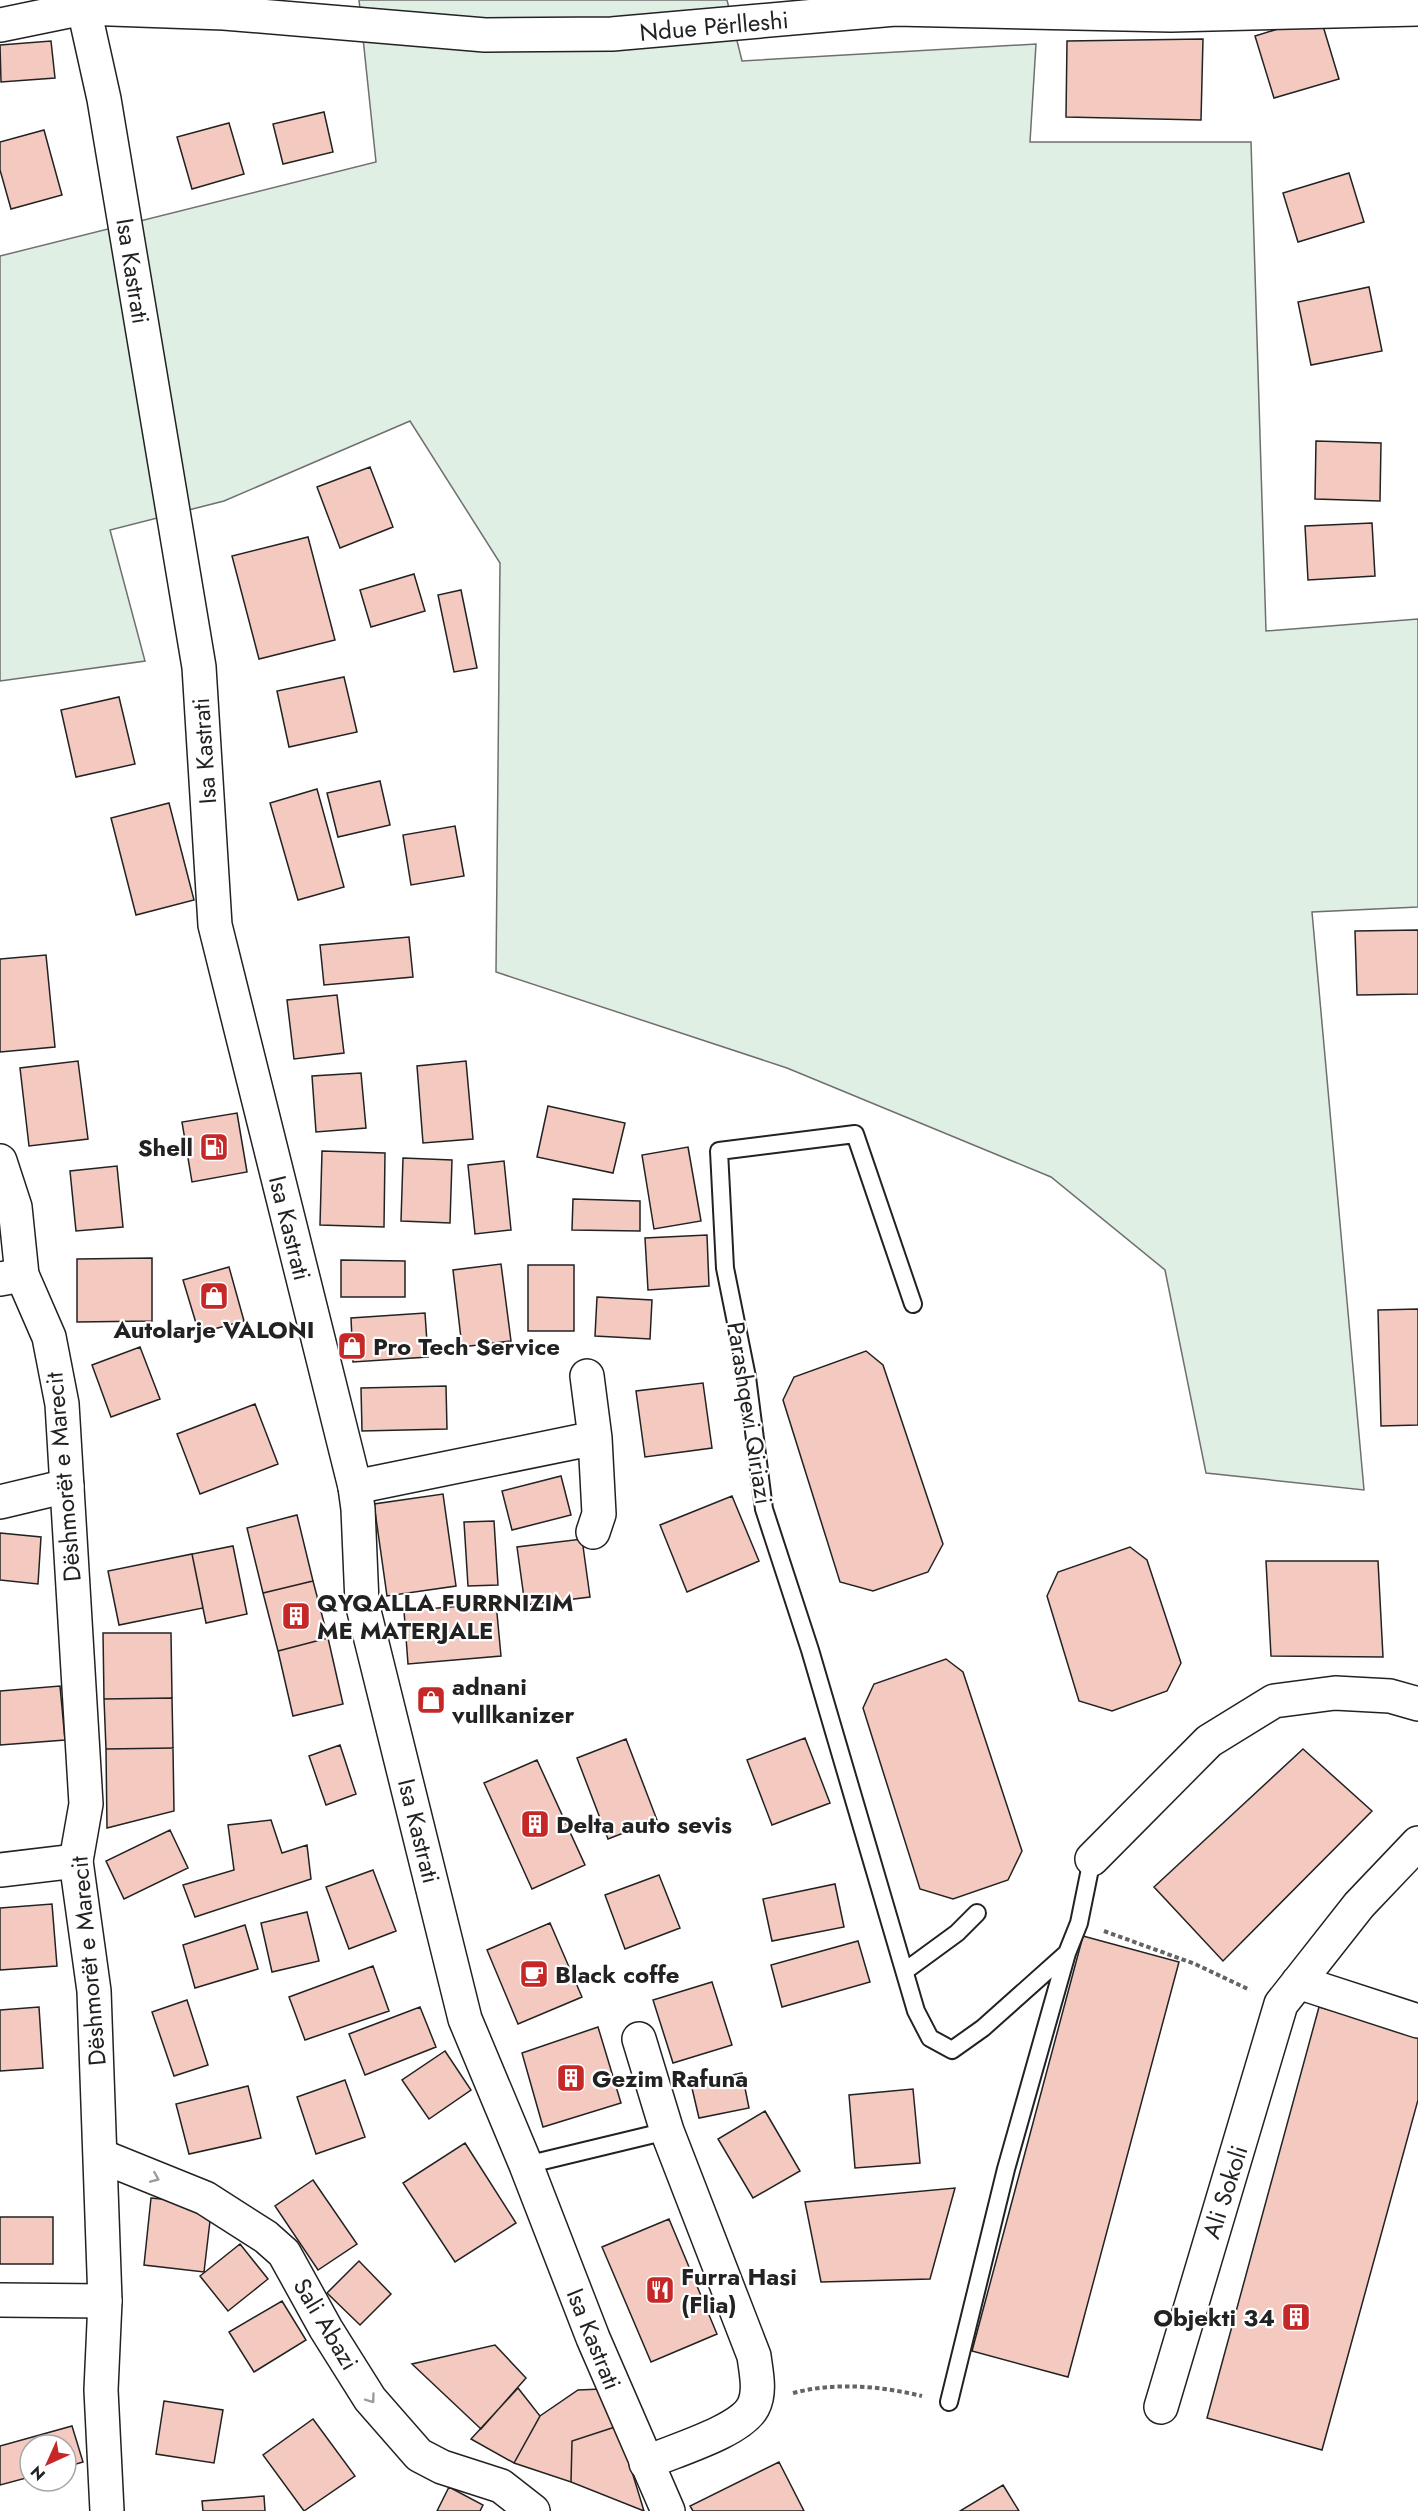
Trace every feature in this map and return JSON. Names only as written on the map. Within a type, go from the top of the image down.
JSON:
[{"type":"street","name":"Ndue Përlleshi","points":[[82,4],[485,35],[612,34],[894,5],[1418,9]]},
{"type":"street","points":[[0,25],[82,4]]},
{"type":"street","name":"Isa Kastrati","points":[[82,4],[104,99],[199,667],[215,925],[354,1487],[358,1509],[362,1603],[465,2019],[526,2165],[593,2338],[645,2463],[668,2511]]},
{"type":"street","name":"Dëshmorët e Marecit","points":[[0,1161],[15,1207],[11,1277],[49,1337],[62,1404],[86,1804],[76,1862],[94,1990],[101,2156],[105,2301],[101,2390],[107,2511]]},
{"type":"street","points":[[586,1376],[595,1438],[599,1514],[593,1532]]},
{"type":"street","points":[[354,1487],[595,1438]]},
{"type":"street","points":[[0,1502],[67,1486]]},
{"type":"street","name":"Parashqevi Qiriazi","points":[[1092,1859],[1209,1741],[1274,1701],[1335,1693],[1390,1696],[1418,1704]]},
{"type":"street","name":"Ali Sokoli","points":[[1161,2407],[1289,1993],[1359,1905],[1418,1843]]},
{"type":"street","points":[[0,1870],[76,1862]]},
{"type":"street","points":[[1289,1993],[1418,2021]]},
{"type":"street","points":[[639,2039],[667,2131],[754,2356],[758,2386],[753,2407],[737,2425],[645,2463]]},
{"type":"street","name":"Sali Abazi","points":[[101,2156],[205,2198],[267,2237],[284,2253],[326,2329],[370,2399],[419,2455],[442,2467],[501,2487],[533,2511]]},
{"type":"street","points":[[0,2300],[105,2301]]},
{"type":"lane","name":"Parashqevi Qiriazi","points":[[913,1304],[855,1134],[719,1151],[725,1268],[747,1377],[764,1509],[810,1650],[916,2010],[930,2038],[952,2050],[983,2028],[1067,1953],[1079,1923],[1092,1859]]},
{"type":"lane","points":[[904,1971],[957,1933],[977,1912]]},
{"type":"lane","points":[[949,2402],[1006,2169],[1067,1953]]},
{"type":"lane","points":[[526,2165],[667,2131]]},
{"type":"path","points":[[1079,1923],[1195,1964],[1289,1993]]},
{"type":"path","points":[[818,2387],[898,2390],[949,2402]]},
{"type":"green space","points":[[359,0],[727,0],[742,61],[1036,44],[1030,142],[1251,142],[1266,631],[1418,619],[1418,907],[1312,912],[1364,1490],[1206,1473],[1165,1270],[1051,1177],[787,1068],[496,972],[500,563],[410,421],[224,501],[110,530],[145,661],[0,681],[0,256],[376,162]]},
{"type":"building","points":[[1320,16],[1339,79],[1274,98],[1255,36]]},
{"type":"building","points":[[1203,39],[1201,120],[1066,117],[1067,41]]},
{"type":"building","points":[[51,41],[55,78],[1,82],[0,45]]},
{"type":"building","points":[[324,112],[333,152],[283,164],[273,124]]},
{"type":"building","points":[[229,123],[244,174],[192,189],[177,137]]},
{"type":"building","points":[[44,130],[62,195],[11,209],[0,170],[0,142]]},
{"type":"building","points":[[1349,173],[1364,222],[1298,242],[1283,193]]},
{"type":"building","points":[[1369,287],[1382,351],[1311,365],[1298,302]]},
{"type":"building","points":[[1316,441],[1381,443],[1380,501],[1315,499]]},
{"type":"building","points":[[370,467],[393,527],[340,548],[317,487]]},
{"type":"building","points":[[1372,523],[1375,576],[1308,580],[1305,526]]},
{"type":"building","points":[[308,537],[335,640],[259,659],[232,556]]},
{"type":"building","points":[[414,574],[425,611],[371,627],[360,590]]},
{"type":"building","points":[[461,590],[477,668],[454,672],[438,595]]},
{"type":"building","points":[[344,677],[357,732],[289,747],[277,691]]},
{"type":"building","points":[[119,697],[135,764],[76,777],[61,710]]},
{"type":"building","points":[[380,781],[390,825],[338,837],[327,793]]},
{"type":"building","points":[[317,789],[344,887],[298,900],[270,803]]},
{"type":"building","points":[[169,803],[194,900],[136,915],[111,818]]},
{"type":"building","points":[[455,826],[464,876],[411,885],[403,835]]},
{"type":"building","points":[[1418,930],[1418,994],[1357,995],[1355,931]]},
{"type":"building","points":[[409,937],[413,977],[324,985],[320,945]]},
{"type":"building","points":[[46,955],[55,1047],[0,1052],[0,959]]},
{"type":"building","points":[[337,995],[344,1053],[294,1059],[287,1000]]},
{"type":"building","points":[[78,1061],[88,1139],[29,1146],[20,1068]]},
{"type":"building","points":[[466,1061],[473,1139],[423,1143],[417,1066]]},
{"type":"building","points":[[361,1073],[366,1128],[316,1132],[312,1076]]},
{"type":"building","points":[[548,1106],[625,1123],[613,1173],[537,1157]]},
{"type":"building","name":"Shell","points":[[237,1113],[247,1172],[192,1182],[182,1122]]},
{"type":"building","points":[[688,1147],[701,1221],[654,1229],[642,1155]]},
{"type":"building","points":[[322,1151],[385,1153],[384,1227],[320,1225]]},
{"type":"building","points":[[403,1158],[452,1160],[450,1223],[401,1221]]},
{"type":"building","points":[[504,1161],[511,1230],[475,1234],[468,1165]]},
{"type":"building","points":[[117,1166],[123,1227],[76,1231],[70,1171]]},
{"type":"building","points":[[573,1199],[640,1201],[640,1231],[572,1230]]},
{"type":"building","points":[[707,1235],[709,1286],[648,1290],[645,1238]]},
{"type":"building","points":[[152,1258],[152,1321],[77,1322],[77,1259]]},
{"type":"building","points":[[341,1260],[405,1261],[405,1297],[341,1297]]},
{"type":"building","points":[[501,1264],[511,1341],[462,1347],[453,1270]]},
{"type":"building","points":[[528,1265],[574,1265],[574,1331],[528,1331]]},
{"type":"building","points":[[229,1267],[244,1321],[199,1333],[183,1280]]},
{"type":"building","points":[[597,1297],[652,1300],[650,1339],[595,1336]]},
{"type":"building","points":[[1418,1309],[1418,1425],[1381,1426],[1378,1310]]},
{"type":"building","points":[[425,1313],[428,1357],[353,1362],[351,1318]]},
{"type":"building","points":[[140,1347],[160,1399],[111,1417],[92,1365]]},
{"type":"building","points":[[866,1351],[883,1365],[943,1544],[928,1572],[873,1591],[840,1582],[783,1400],[794,1377]]},
{"type":"building","points":[[703,1383],[712,1448],[645,1457],[636,1391]]},
{"type":"building","points":[[446,1386],[447,1429],[362,1431],[361,1388]]},
{"type":"building","points":[[255,1404],[278,1464],[200,1494],[177,1434]]},
{"type":"building","points":[[561,1476],[571,1515],[512,1530],[502,1491]]},
{"type":"building","points":[[443,1494],[456,1586],[387,1596],[374,1504]]},
{"type":"building","points":[[732,1496],[759,1561],[687,1592],[660,1525]]},
{"type":"building","points":[[297,1515],[313,1581],[263,1593],[247,1528]]},
{"type":"building","points":[[494,1521],[498,1585],[468,1586],[464,1522]]},
{"type":"building","points":[[0,1533],[41,1537],[38,1584],[0,1580]]},
{"type":"building","points":[[582,1539],[590,1597],[525,1605],[517,1547]]},
{"type":"building","points":[[233,1546],[247,1614],[206,1623],[192,1554]]},
{"type":"building","points":[[1130,1547],[1147,1560],[1181,1663],[1167,1691],[1112,1711],[1079,1701],[1047,1596],[1058,1572]]},
{"type":"building","points":[[192,1554],[203,1608],[119,1625],[108,1571]]},
{"type":"building","points":[[1266,1561],[1378,1561],[1383,1657],[1271,1656]]},
{"type":"building","name":"QYQALLA FURRNIZIM ME MATERJALE","points":[[313,1581],[328,1638],[278,1651],[263,1593]]},
{"type":"building","points":[[496,1603],[501,1656],[408,1664],[404,1611]]},
{"type":"building","points":[[103,1633],[171,1633],[172,1698],[104,1699]]},
{"type":"building","points":[[328,1638],[343,1704],[293,1716],[278,1651]]},
{"type":"building","points":[[946,1659],[963,1672],[1022,1851],[1008,1880],[953,1899],[920,1889],[863,1708],[874,1684]]},
{"type":"building","points":[[60,1686],[65,1740],[0,1745],[0,1691]]},
{"type":"building","points":[[172,1698],[173,1748],[106,1749],[104,1699]]},
{"type":"building","points":[[805,1738],[830,1803],[772,1825],[747,1760]]},
{"type":"building","points":[[626,1739],[657,1820],[608,1839],[577,1758]]},
{"type":"building","points":[[340,1745],[356,1794],[326,1805],[309,1756]]},
{"type":"building","points":[[173,1748],[174,1811],[107,1828],[106,1749]]},
{"type":"building","points":[[1303,1749],[1372,1811],[1223,1961],[1154,1887]]},
{"type":"building","name":"Delta auto sevis","points":[[537,1760],[585,1865],[532,1889],[484,1783]]},
{"type":"building","points":[[271,1820],[282,1853],[307,1845],[311,1879],[195,1917],[183,1885],[234,1870],[228,1825]]},
{"type":"building","points":[[170,1830],[188,1868],[124,1899],[106,1861]]},
{"type":"building","points":[[373,1870],[396,1931],[349,1949],[326,1887]]},
{"type":"building","points":[[659,1875],[680,1928],[625,1949],[605,1895]]},
{"type":"building","points":[[835,1884],[844,1927],[772,1941],[763,1899]]},
{"type":"building","points":[[52,1904],[57,1966],[0,1970],[0,1908]]},
{"type":"building","points":[[307,1912],[319,1961],[272,1972],[261,1923]]},
{"type":"building","name":"Black coffe","points":[[550,1923],[582,1997],[518,2024],[487,1950]]},
{"type":"building","points":[[245,1925],[258,1969],[195,1988],[183,1945]]},
{"type":"building","points":[[1083,1936],[1179,1962],[1068,2377],[972,2351]]},
{"type":"building","points":[[858,1941],[870,1982],[782,2007],[771,1965]]},
{"type":"building","points":[[373,1966],[389,2011],[305,2040],[289,1997]]},
{"type":"building","points":[[712,1982],[732,2045],[673,2063],[653,2000]]},
{"type":"building","points":[[187,2000],[208,2065],[174,2076],[152,2012]]},
{"type":"building","points":[[39,2007],[43,2068],[0,2071],[0,2010]]},
{"type":"building","points":[[420,2007],[436,2047],[365,2075],[349,2034]]},
{"type":"building","name":"Objekti 34","points":[[1319,2007],[1418,2035],[1418,2100],[1322,2450],[1207,2418]]},
{"type":"building","name":"Gezim Rafuna","points":[[598,2027],[621,2103],[543,2127],[522,2053]]},
{"type":"building","points":[[445,2051],[471,2090],[429,2119],[402,2080]]},
{"type":"building","points":[[742,2073],[749,2108],[699,2118],[691,2084]]},
{"type":"building","points":[[345,2080],[365,2137],[316,2154],[297,2097]]},
{"type":"building","points":[[248,2086],[261,2138],[189,2154],[176,2104]]},
{"type":"building","points":[[913,2089],[920,2163],[855,2168],[849,2095]]},
{"type":"building","points":[[765,2111],[800,2171],[753,2198],[718,2139]]},
{"type":"building","points":[[465,2143],[516,2223],[455,2262],[403,2183]]},
{"type":"building","points":[[313,2180],[357,2244],[318,2270],[275,2206]]},
{"type":"building","points":[[955,2188],[930,2279],[821,2282],[805,2202]]},
{"type":"building","points":[[151,2198],[212,2204],[204,2272],[144,2265]]},
{"type":"building","points":[[0,2217],[53,2217],[53,2264],[0,2264]]},
{"type":"building","name":"Furra Hasi (Flia)","points":[[669,2219],[717,2334],[651,2362],[602,2247]]},
{"type":"building","points":[[240,2244],[268,2279],[228,2311],[200,2276]]},
{"type":"building","points":[[359,2261],[391,2294],[360,2325],[327,2293]]},
{"type":"building","points":[[282,2301],[306,2340],[254,2372],[229,2332]]},
{"type":"building","points":[[495,2345],[526,2378],[481,2429],[412,2364]]},
{"type":"building","points":[[518,2388],[540,2416],[514,2463],[471,2439]]},
{"type":"building","points":[[601,2389],[618,2426],[572,2441],[571,2482],[514,2463],[540,2416],[578,2390]]},
{"type":"building","points":[[164,2401],[223,2410],[214,2463],[156,2454]]},
{"type":"building","points":[[313,2419],[355,2476],[304,2511],[263,2455]]},
{"type":"building","points":[[72,2426],[74,2433],[47,2433]]},
{"type":"building","points":[[618,2426],[644,2511],[571,2482],[572,2441]]},
{"type":"building","points":[[18,2441],[18,2480],[0,2485],[0,2446]]},
{"type":"building","points":[[78,2446],[83,2462],[78,2463]]},
{"type":"building","points":[[779,2462],[804,2511],[693,2511],[690,2506]]},
{"type":"building","points":[[1003,2485],[1019,2511],[960,2511]]},
{"type":"building","points":[[449,2487],[483,2505],[480,2511],[437,2511]]},
{"type":"building","points":[[264,2496],[265,2511],[203,2511],[202,2501]]},
{"type":"place","name":"Shell","points":[[214,1147]]},
{"type":"place","name":"Autolarje VALONI","points":[[214,1296]]},
{"type":"place","name":"Pro Tech Service","points":[[352,1346]]},
{"type":"place","name":"QYQALLA FURRNIZIM ME MATERJALE","points":[[296,1616]]},
{"type":"place","name":"adnani vullkanizer","points":[[431,1700]]},
{"type":"place","name":"Delta auto sevis","points":[[535,1824]]},
{"type":"place","name":"Black coffe","points":[[534,1974]]},
{"type":"place","name":"Gezim Rafuna","points":[[571,2078]]},
{"type":"place","name":"Furra Hasi (Flia)","points":[[660,2290]]},
{"type":"place","name":"Objekti 34","points":[[1296,2317]]}]
